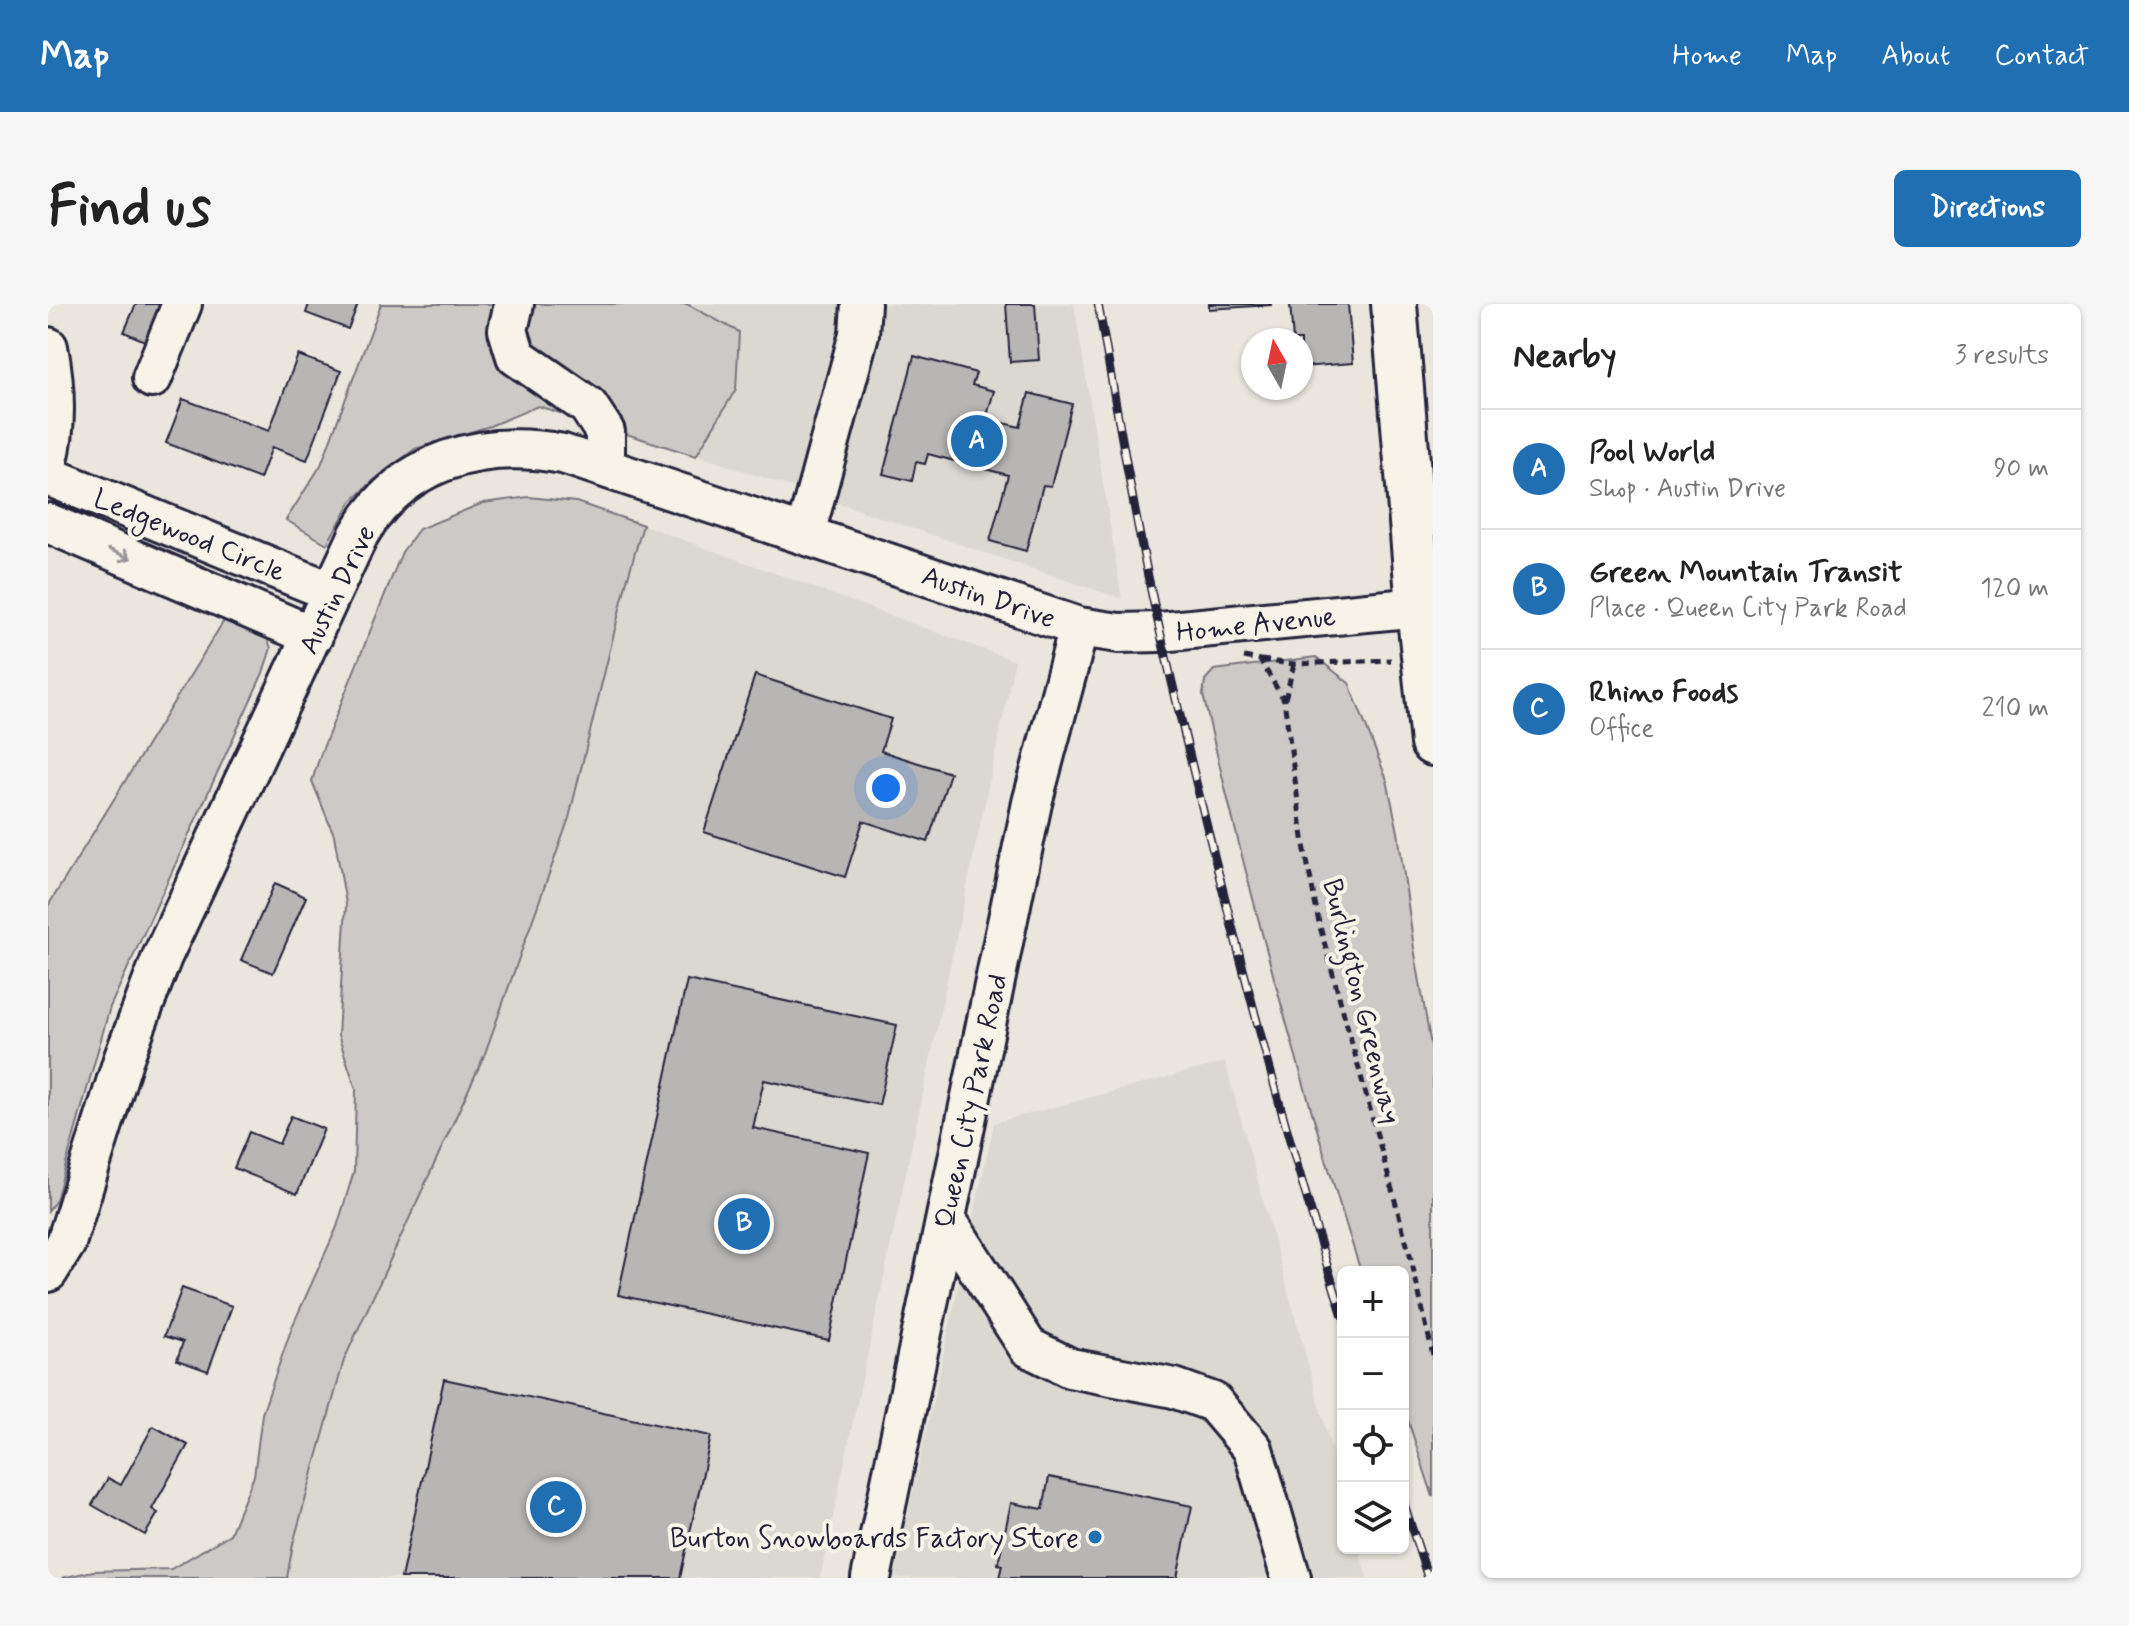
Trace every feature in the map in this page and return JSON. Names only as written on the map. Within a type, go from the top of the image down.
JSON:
[{"type":"main road","points":[[1394,304],[1426,606],[1423,655],[1433,743]]},
{"type":"street","points":[[152,378],[182,304]]},
{"type":"street","points":[[514,304],[508,330],[516,356],[588,406],[605,432],[605,467]]},
{"type":"street","points":[[805,534],[859,334],[861,304]]},
{"type":"street","points":[[48,347],[54,404],[53,441],[48,461]]},
{"type":"street","name":"Austin Drive","points":[[48,1272],[66,1243],[123,1060],[157,970],[359,534],[379,505],[403,484],[430,468],[477,452],[509,448],[563,454],[1079,627]]},
{"type":"street","name":"Ledgewood Circle","points":[[48,476],[332,592]]},
{"type":"street","name":"Ledgewood Circle","points":[[48,523],[313,636]]},
{"type":"street","name":"Home Avenue","points":[[1079,627],[1119,633],[1160,632],[1426,606]]},
{"type":"street","name":"Queen City Park Road","points":[[871,1578],[1032,803],[1079,627]]},
{"type":"street","points":[[946,1219],[1028,1347],[1070,1368],[1174,1388],[1213,1402],[1253,1449],[1291,1578]]},
{"type":"path","points":[[1260,660],[1294,664],[1387,660],[1423,655]]},
{"type":"path","name":"Burlington Greenway","points":[[1294,664],[1284,700],[1304,845],[1319,923],[1411,1259],[1433,1355]]},
{"type":"shaded area","points":[[381,304],[687,304],[739,332],[736,389],[696,456],[538,406],[490,426],[415,449],[351,502],[327,544],[286,520],[321,465]]},
{"type":"shaded area","points":[[596,304],[1074,304],[1122,599],[548,405]]},
{"type":"shaded area","points":[[529,497],[576,502],[643,525],[569,818],[484,1056],[344,1360],[293,1544],[287,1578],[62,1578],[93,1571],[171,1569],[230,1534],[254,1476],[262,1414],[292,1327],[337,1227],[354,1171],[356,1089],[338,1035],[346,904],[334,835],[312,781],[402,552],[419,529],[483,503]]},
{"type":"shaded area","points":[[643,525],[1015,661],[820,1578],[287,1578],[293,1544],[344,1360],[484,1056],[569,818]]},
{"type":"shaded area","points":[[225,619],[264,630],[271,648],[263,673],[110,1007],[56,1200],[48,1211],[48,906]]},
{"type":"shaded area","points":[[1316,657],[1349,683],[1387,780],[1433,1057],[1433,1497],[1409,1423],[1409,1266],[1359,1266],[1317,1129],[1238,841],[1203,695],[1205,680],[1214,670]]},
{"type":"shaded area","points":[[1225,1062],[1337,1469],[1337,1554],[1361,1554],[1367,1578],[894,1578],[994,1123]]},
{"type":"building","points":[[136,304],[171,304],[154,345],[124,332]]},
{"type":"building","points":[[309,304],[358,304],[348,329],[306,313]]},
{"type":"building","points":[[1006,304],[1035,304],[1039,360],[1010,362]]},
{"type":"building","points":[[1209,304],[1271,304],[1271,305],[1209,309]]},
{"type":"building","points":[[1290,304],[1348,304],[1353,363],[1313,366],[1313,328],[1292,328]]},
{"type":"building","points":[[298,355],[341,371],[307,460],[272,447],[260,479],[166,443],[183,399],[269,431]]},
{"type":"building","points":[[914,356],[976,373],[972,385],[994,391],[986,419],[1020,427],[1029,393],[1072,404],[1051,486],[1043,485],[1026,551],[990,541],[1008,475],[928,454],[925,464],[916,462],[912,481],[883,474]]},
{"type":"building","points":[[755,675],[891,719],[881,751],[950,773],[928,842],[863,821],[845,877],[704,832]]},
{"type":"building","points":[[275,883],[306,897],[273,973],[241,960]]},
{"type":"building","points":[[687,980],[897,1025],[879,1105],[764,1080],[753,1128],[869,1153],[829,1340],[618,1295]]},
{"type":"building","points":[[291,1116],[324,1129],[297,1194],[234,1168],[249,1132],[279,1144]]},
{"type":"building","points":[[182,1288],[232,1306],[208,1371],[177,1360],[183,1342],[164,1336]]},
{"type":"building","points":[[444,1379],[711,1436],[680,1578],[401,1578]]},
{"type":"building","points":[[153,1426],[188,1445],[152,1509],[158,1513],[145,1535],[92,1505],[108,1478],[121,1485]]},
{"type":"building","name":"Burton Snowboards Factory Store","points":[[1049,1477],[1192,1506],[1177,1578],[999,1578],[1002,1565],[998,1564],[1011,1503],[1043,1509]]},
{"type":"railway","points":[[1098,304],[1151,590],[1201,804],[1268,1061],[1337,1296]]},
{"type":"railway","points":[[1409,1519],[1428,1578]]},
{"type":"place","name":"Pool World","points":[[977,441]]},
{"type":"place","name":"Green Mountain Transit","points":[[744,1224]]},
{"type":"place","name":"Rhino Foods","points":[[556,1507]]},
{"type":"place","name":"Burton Snowboards Factory Store","points":[[1095,1537]]}]
